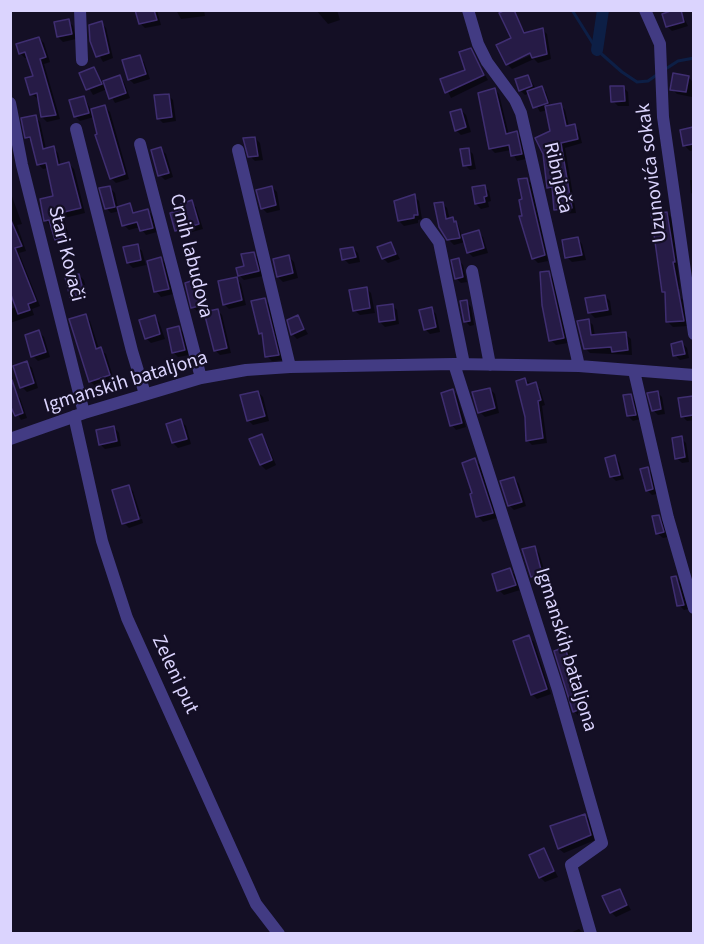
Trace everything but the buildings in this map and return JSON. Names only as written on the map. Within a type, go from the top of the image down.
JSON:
[{"type":"street","points":[[80,10],[82,60]]},
{"type":"street","name":"Ribnjača","points":[[468,10],[477,44],[487,62],[515,100],[521,113],[579,366]]},
{"type":"street","name":"Uzunovića sokak","points":[[645,10],[660,44],[663,117],[693,334]]},
{"type":"street","name":"Stari Kovači","points":[[10,103],[79,415]]},
{"type":"street","points":[[76,129],[145,394]]},
{"type":"street","name":"Crnih labudova","points":[[140,144],[201,378]]},
{"type":"street","points":[[238,150],[290,367]]},
{"type":"street","points":[[426,224],[439,242],[459,364]]},
{"type":"street","points":[[472,271],[490,364]]},
{"type":"street","name":"Igmanskih bataljona","points":[[459,364],[602,843],[571,865],[591,933]]},
{"type":"street","name":"Igmanskih bataljona","points":[[10,439],[79,415],[201,378],[290,367],[490,364],[579,366],[693,375]]},
{"type":"street","points":[[634,371],[668,518],[693,608]]},
{"type":"street","name":"Zeleni put","points":[[79,415],[102,541],[126,618],[256,904],[279,933]]},
{"type":"waterway","points":[[572,10],[597,50],[622,72],[637,82],[648,81],[658,74]]},
{"type":"waterway","points":[[597,50],[603,10]]},
{"type":"waterway","points":[[664,70],[678,61],[694,58]]}]
